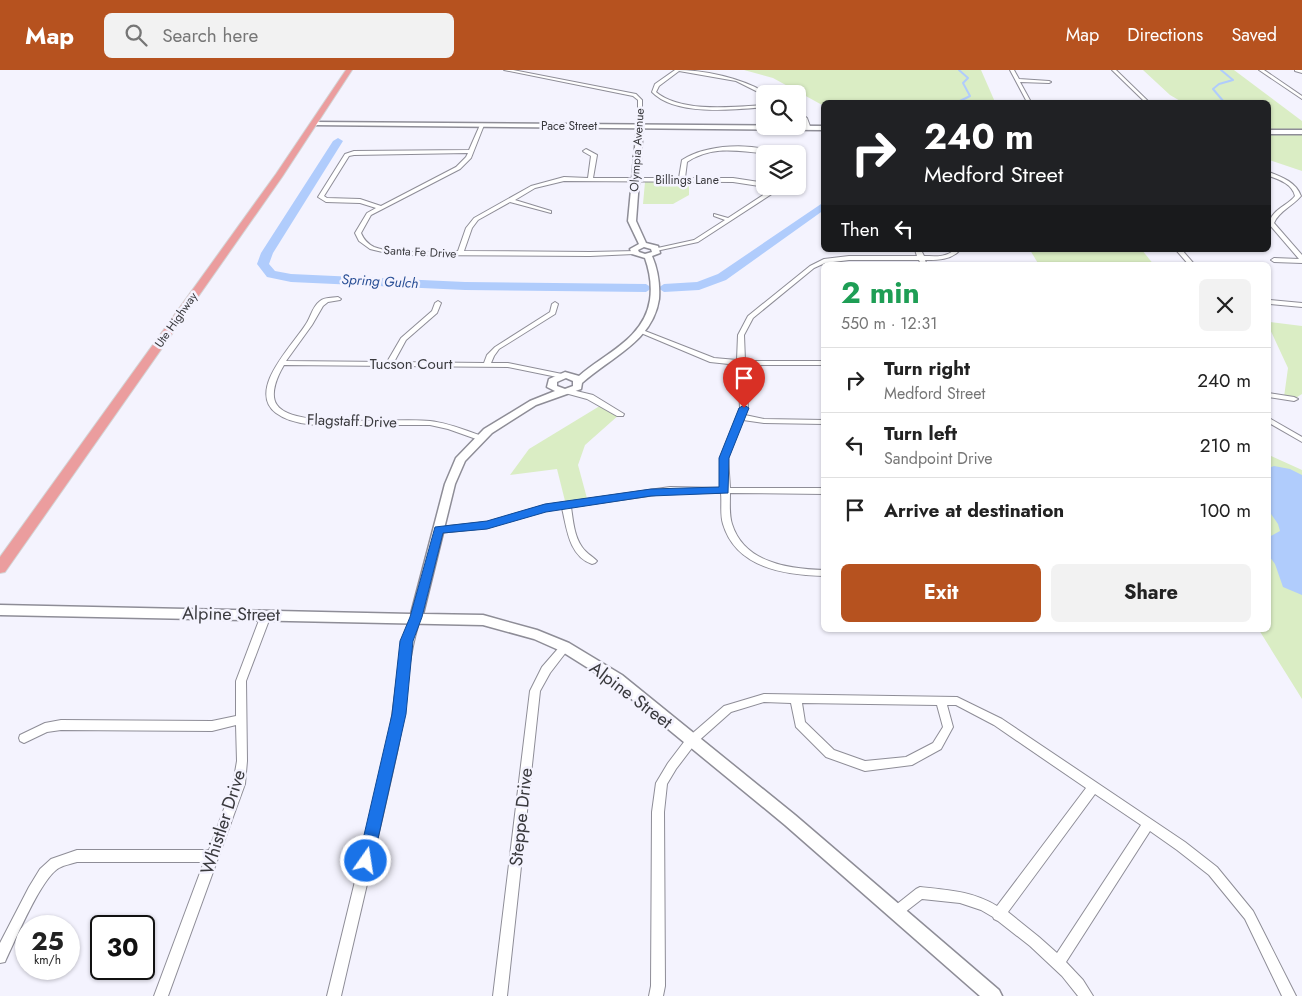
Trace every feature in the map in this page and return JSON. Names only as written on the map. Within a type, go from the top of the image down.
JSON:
[{"type":"main road","name":"Ute Highway","points":[[0,568],[314,124],[349,70]]},
{"type":"main road","name":"Pace Street","points":[[314,124],[821,128]]},
{"type":"main road","points":[[1271,132],[1302,132]]},
{"type":"street","name":"Olympia Avenue","points":[[506,70],[634,95],[640,100],[640,127],[633,225],[642,245]]},
{"type":"street","points":[[756,89],[737,80],[678,70],[655,88],[654,93],[662,100],[685,106],[756,106]]},
{"type":"street","points":[[1012,70],[1027,100]]},
{"type":"street","points":[[1114,70],[1145,100]]},
{"type":"street","points":[[1261,70],[1302,98]]},
{"type":"street","points":[[1297,70],[1302,72]]},
{"type":"street","points":[[1017,80],[1049,82]]},
{"type":"street","points":[[1293,92],[1302,92]]},
{"type":"street","points":[[806,118],[809,128]]},
{"type":"street","name":"Santa Fe Drive","points":[[482,125],[468,158],[458,168],[379,207],[364,218],[358,233],[359,237],[369,246],[392,253],[634,252]]},
{"type":"street","points":[[379,207],[360,202],[321,198],[346,155],[471,150]]},
{"type":"street","points":[[682,180],[683,163],[693,155],[708,150],[756,150]]},
{"type":"street","points":[[586,151],[594,155],[590,179]]},
{"type":"street","points":[[683,152],[693,155]]},
{"type":"street","points":[[1271,175],[1291,184],[1300,192],[1294,201],[1271,220],[1272,226],[1302,260]]},
{"type":"street","name":"Billings Lane","points":[[460,254],[472,223],[481,215],[547,182],[590,179],[636,179],[739,180],[756,184]]},
{"type":"street","points":[[1291,184],[1302,184]]},
{"type":"street","points":[[656,249],[654,254],[648,256],[638,255],[634,252],[636,247],[642,245],[656,249],[696,240],[768,195]]},
{"type":"street","points":[[510,200],[549,212]]},
{"type":"street","points":[[1271,213],[1276,214]]},
{"type":"street","points":[[716,215],[730,220]]},
{"type":"street","points":[[828,262],[840,259],[923,262],[945,257],[954,252]]},
{"type":"street","points":[[1181,252],[1189,262]]},
{"type":"street","points":[[533,403],[576,389],[579,382],[601,362],[643,332],[652,317],[654,306],[655,277],[648,256]]},
{"type":"street","points":[[1274,260],[1302,260]]},
{"type":"street","points":[[821,264],[816,265],[750,317],[741,334],[744,399],[740,417],[724,458],[729,532],[745,552],[758,560],[783,570],[801,573],[821,573]]},
{"type":"street","name":"Flagstaff Drive","points":[[338,299],[327,300],[321,304],[308,326],[293,342],[269,389],[269,398],[278,410],[292,417],[312,422],[440,424],[479,438]]},
{"type":"street","points":[[1271,302],[1302,305]]},
{"type":"street","points":[[390,364],[402,339],[435,312],[438,303]]},
{"type":"street","points":[[487,364],[497,348],[553,314],[555,304]]},
{"type":"street","points":[[643,332],[713,360],[741,363],[821,363]]},
{"type":"street","points":[[334,996],[393,746],[399,714],[407,641],[416,617],[454,471],[465,453],[479,438],[533,403],[555,378],[601,362]]},
{"type":"street","name":"Tucson Court","points":[[282,363],[487,364],[519,366],[565,375]]},
{"type":"street","points":[[540,371],[555,389],[590,397],[620,414]]},
{"type":"street","points":[[565,375],[579,382],[590,397]]},
{"type":"street","points":[[1271,395],[1294,398]]},
{"type":"street","points":[[740,417],[764,422],[821,422]]},
{"type":"street","points":[[1271,421],[1302,440]]},
{"type":"street","points":[[439,530],[487,525],[545,508],[670,490],[821,491]]},
{"type":"street","points":[[566,505],[575,547],[583,556],[592,561]]},
{"type":"street","name":"Alpine Street","points":[[0,610],[266,616],[416,617],[483,620],[537,635],[565,647],[617,679],[790,820],[993,996]]},
{"type":"street","name":"Whistler Drive","points":[[161,996],[239,784],[242,761],[241,681],[266,616]]},
{"type":"street","name":"Steppe Drive","points":[[500,996],[535,691],[546,670],[565,647]]},
{"type":"street","points":[[656,996],[658,986],[658,812],[662,783],[691,741],[728,709],[764,698],[957,701],[998,722],[1148,824],[1213,871],[1249,916],[1289,996]]},
{"type":"street","points":[[796,699],[800,724],[830,754],[864,766],[908,762],[937,746],[948,727],[941,701]]},
{"type":"street","points":[[24,738],[46,728],[61,724],[212,726],[240,720]]},
{"type":"street","points":[[998,915],[1094,787]]},
{"type":"street","points":[[1058,964],[1148,824]]},
{"type":"street","points":[[0,957],[33,891],[44,873],[55,863],[77,856],[214,856]]},
{"type":"street","points":[[896,912],[920,893],[974,900],[1019,928],[1078,981],[1086,996]]},
{"type":"green space","points":[[744,70],[981,70],[994,100],[821,100],[821,104],[806,96],[806,85],[786,85],[773,78]]},
{"type":"green space","points":[[1143,70],[1234,70],[1302,121],[1302,171],[1271,161],[1271,100],[1179,100],[1170,95]]},
{"type":"green space","points":[[645,182],[689,182],[689,195],[673,204],[643,204]]},
{"type":"green space","points":[[1031,252],[1144,252],[1152,262],[1037,262]]},
{"type":"green space","points":[[1271,322],[1302,326],[1302,394],[1294,399],[1284,397],[1288,368],[1271,331]]},
{"type":"green space","points":[[603,404],[620,414],[585,445],[578,465],[588,502],[566,505],[557,469],[510,475],[529,449]]},
{"type":"green space","points":[[1271,456],[1302,470],[1302,699],[1260,632],[1271,632]]},
{"type":"water","points":[[1271,467],[1290,469],[1302,475],[1302,595],[1283,587],[1275,564],[1271,559],[1271,536],[1280,531],[1271,514]]},
{"type":"waterway","points":[[959,70],[968,78],[963,83],[970,96],[962,100]]},
{"type":"waterway","points":[[1221,70],[1233,80],[1219,84],[1213,89],[1222,100]]},
{"type":"waterway","name":"Spring Gulch","points":[[338,141],[267,253],[263,264],[271,274],[291,278],[465,286],[646,288]]},
{"type":"waterway","name":"Spring Gulch","points":[[664,288],[699,286],[722,277],[821,207]]},
{"type":"route","points":[[366,861],[399,714],[407,641],[416,617],[439,530],[487,525],[545,508],[651,492],[670,490],[725,491],[724,458],[744,408]]}]
